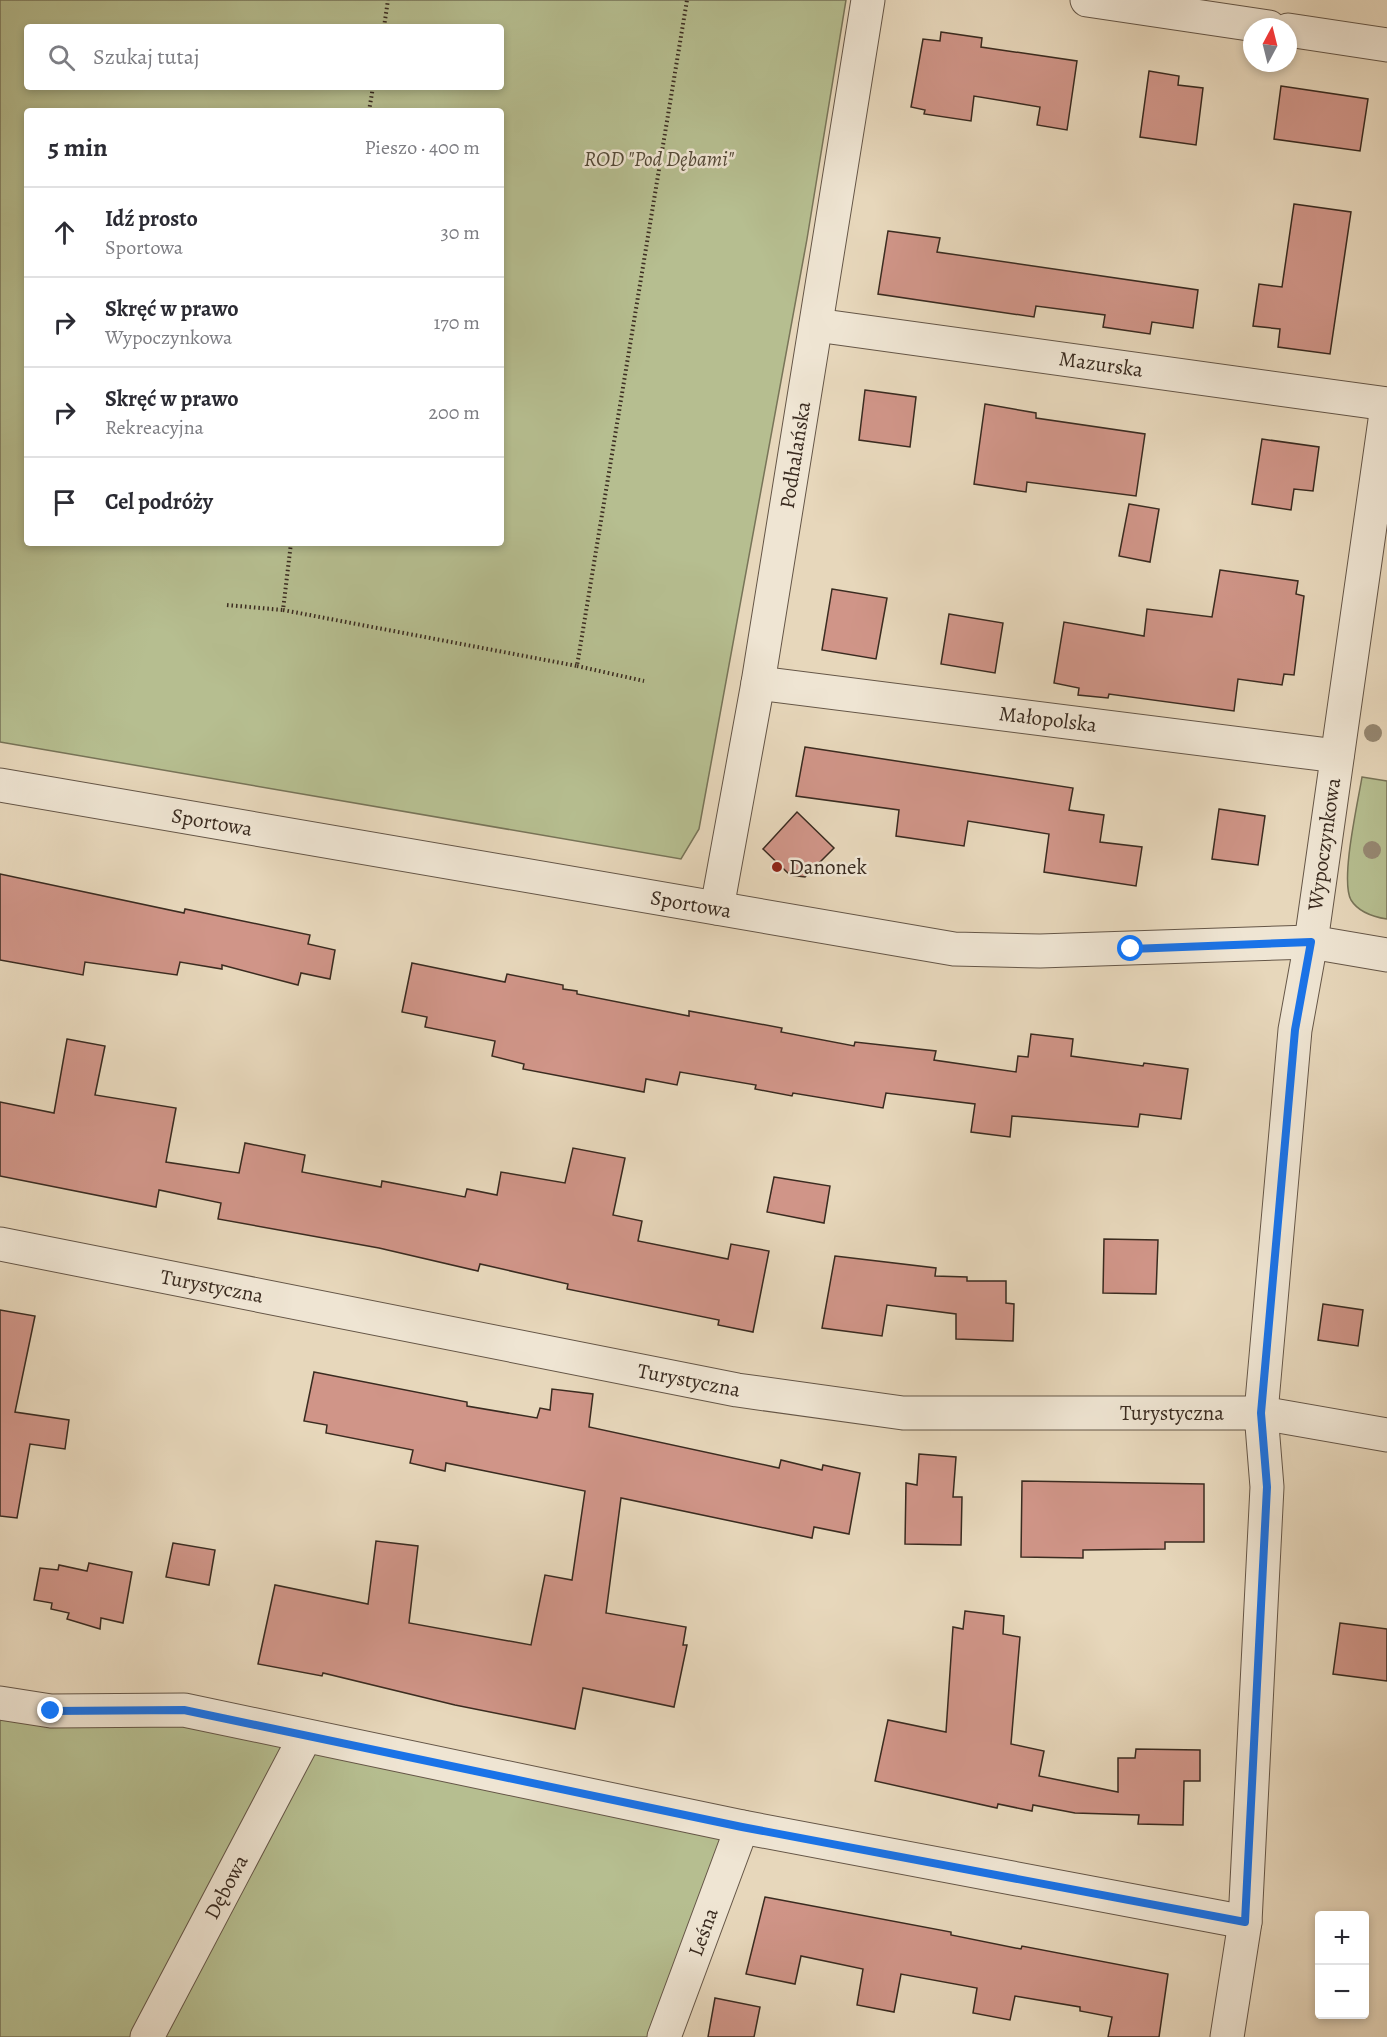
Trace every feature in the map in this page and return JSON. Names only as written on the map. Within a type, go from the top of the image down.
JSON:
[{"type":"street","name":"Podhalańska","points":[[717,909],[758,683],[868,0]]},
{"type":"street","points":[[1087,0],[1243,23]]},
{"type":"street","points":[[1297,31],[1387,45]]},
{"type":"street","name":"Mazurska","points":[[816,324],[1387,405]]},
{"type":"street","name":"Wypoczynkowa","points":[[1227,2037],[1245,1922],[1267,1487],[1261,1413],[1295,1030],[1311,942],[1387,405]]},
{"type":"street","name":"Małopolska","points":[[758,683],[1337,756]]},
{"type":"street","name":"Sportowa","points":[[0,785],[954,949],[1040,951],[1311,942],[1387,955]]},
{"type":"street","name":"Turystyczna","points":[[0,1244],[737,1390],[903,1413],[1261,1413],[1387,1435]]},
{"type":"street","points":[[0,1703],[51,1711],[184,1710],[742,1827],[1245,1922]]},
{"type":"street","name":"Dębowa","points":[[147,2037],[305,1737]]},
{"type":"street","name":"Leśna","points":[[664,2037],[742,1827]]},
{"type":"path","points":[[384,24],[388,0]]},
{"type":"path","points":[[577,666],[687,0]]},
{"type":"path","points":[[370,108],[372,90]]},
{"type":"path","points":[[283,610],[291,546]]},
{"type":"path","points":[[227,605],[283,610],[645,681]]},
{"type":"green space","name":"ROD \"Pod Dębami\"","points":[[0,0],[846,0],[807,239],[699,829],[681,859],[0,742]]},
{"type":"green space","points":[[1362,777],[1387,781],[1387,919],[1362,911],[1351,900],[1348,890],[1349,859]]},
{"type":"green space","points":[[0,1703],[184,1710],[742,1827],[664,2037],[0,2037]]},
{"type":"building","points":[[941,32],[982,38],[981,47],[1077,61],[1067,130],[1037,125],[1040,107],[974,96],[971,121],[924,114],[925,110],[911,107],[923,39],[940,41]]},
{"type":"building","points":[[1149,71],[1179,76],[1178,85],[1203,88],[1196,145],[1140,137]]},
{"type":"building","points":[[1281,86],[1368,99],[1360,151],[1274,139]]},
{"type":"building","points":[[1294,204],[1351,212],[1330,354],[1278,347],[1280,329],[1253,326],[1259,284],[1282,287]]},
{"type":"building","points":[[888,231],[940,238],[937,252],[1198,290],[1193,328],[1152,322],[1150,334],[1103,327],[1105,315],[1036,306],[1034,317],[878,294]]},
{"type":"building","points":[[865,390],[916,397],[910,447],[859,440]]},
{"type":"building","points":[[985,404],[1036,413],[1036,418],[1145,434],[1136,496],[1027,482],[1026,492],[974,484]]},
{"type":"building","points":[[1262,439],[1319,447],[1313,491],[1294,489],[1291,510],[1252,504]]},
{"type":"building","points":[[1129,504],[1159,509],[1150,562],[1119,556]]},
{"type":"building","points":[[1220,570],[1298,581],[1296,594],[1304,596],[1294,675],[1284,674],[1282,685],[1238,679],[1234,711],[1109,694],[1108,698],[1078,695],[1079,688],[1054,683],[1064,622],[1144,636],[1147,609],[1212,617]]},
{"type":"building","points":[[832,589],[887,598],[876,659],[822,650]]},
{"type":"building","points":[[949,614],[1003,623],[995,673],[941,664]]},
{"type":"building","points":[[805,747],[1073,788],[1069,810],[1104,815],[1100,842],[1142,847],[1136,886],[1044,872],[1049,834],[968,821],[964,846],[896,836],[899,810],[796,796]]},
{"type":"building","points":[[1219,809],[1265,816],[1258,865],[1212,859]]},
{"type":"building","points":[[797,812],[834,848],[805,877],[790,875],[763,849]]},
{"type":"building","points":[[0,874],[184,913],[185,909],[310,935],[308,944],[335,950],[330,979],[301,973],[298,985],[222,965],[222,969],[180,962],[177,975],[85,962],[83,975],[0,960]]},
{"type":"building","points":[[412,963],[505,982],[507,974],[563,985],[563,989],[577,991],[577,994],[689,1016],[689,1011],[782,1028],[781,1032],[854,1046],[855,1042],[936,1051],[934,1060],[1016,1072],[1018,1056],[1028,1057],[1031,1034],[1073,1039],[1071,1056],[1143,1066],[1144,1063],[1188,1069],[1181,1119],[1140,1114],[1138,1127],[1012,1116],[1010,1137],[971,1132],[975,1104],[886,1093],[883,1108],[793,1093],[792,1096],[755,1089],[756,1085],[680,1072],[677,1085],[646,1079],[644,1092],[523,1069],[524,1064],[492,1056],[495,1041],[425,1027],[427,1017],[402,1012]]},
{"type":"building","points":[[67,1039],[105,1046],[95,1095],[176,1108],[166,1162],[239,1173],[245,1143],[305,1155],[302,1172],[381,1187],[382,1181],[465,1197],[467,1189],[497,1195],[501,1172],[565,1183],[573,1148],[625,1158],[613,1215],[642,1221],[638,1241],[728,1259],[731,1244],[769,1251],[753,1332],[718,1325],[719,1320],[567,1289],[568,1284],[480,1264],[478,1271],[379,1248],[218,1219],[221,1203],[159,1190],[156,1207],[0,1176],[0,1102],[54,1113]]},
{"type":"building","points":[[774,1177],[830,1186],[824,1223],[767,1212]]},
{"type":"building","points":[[1104,1239],[1158,1240],[1156,1294],[1103,1293]]},
{"type":"building","points":[[835,1256],[936,1268],[935,1276],[967,1277],[967,1281],[1006,1281],[1006,1303],[1014,1304],[1013,1341],[956,1339],[956,1314],[887,1305],[882,1336],[822,1328]]},
{"type":"building","points":[[1323,1304],[1363,1310],[1358,1346],[1318,1340]]},
{"type":"building","points":[[0,1310],[35,1316],[15,1412],[69,1420],[65,1449],[30,1444],[17,1518],[0,1516]]},
{"type":"building","points":[[314,1372],[467,1402],[467,1406],[537,1418],[540,1408],[550,1410],[552,1389],[593,1394],[589,1427],[779,1468],[781,1460],[822,1470],[823,1465],[860,1473],[849,1534],[814,1527],[812,1538],[621,1498],[606,1613],[686,1627],[683,1645],[687,1645],[674,1707],[583,1688],[575,1729],[455,1705],[323,1673],[322,1676],[258,1664],[275,1585],[368,1604],[376,1541],[418,1546],[409,1623],[531,1645],[545,1575],[572,1580],[585,1491],[446,1463],[445,1471],[410,1463],[413,1450],[326,1433],[327,1425],[304,1421]]},
{"type":"building","points":[[919,1454],[956,1457],[953,1497],[962,1497],[961,1545],[905,1544],[906,1483],[917,1485]]},
{"type":"building","points":[[1022,1481],[1204,1484],[1204,1542],[1165,1542],[1165,1549],[1083,1550],[1083,1558],[1021,1557]]},
{"type":"building","points":[[173,1543],[215,1550],[209,1585],[166,1577]]},
{"type":"building","points":[[89,1563],[132,1572],[123,1623],[101,1618],[100,1629],[67,1619],[69,1613],[51,1609],[52,1603],[34,1600],[40,1568],[58,1570],[59,1565],[87,1571]]},
{"type":"building","points":[[965,1611],[1004,1616],[1003,1634],[1020,1637],[1011,1744],[1044,1751],[1039,1776],[1118,1792],[1118,1758],[1135,1758],[1136,1749],[1200,1750],[1200,1781],[1184,1781],[1183,1825],[1138,1824],[1139,1815],[1075,1813],[1033,1805],[1032,1811],[998,1804],[997,1808],[875,1781],[888,1720],[946,1732],[953,1627],[963,1629]]},
{"type":"building","points":[[1340,1623],[1387,1629],[1387,1681],[1333,1674]]},
{"type":"building","points":[[765,1897],[951,1932],[951,1935],[1021,1949],[1022,1946],[1168,1974],[1159,2037],[1108,2037],[1112,2017],[1080,2011],[1080,2007],[1015,1996],[1010,2020],[973,2013],[977,1988],[901,1974],[894,2012],[857,2005],[863,1969],[801,1956],[795,1984],[746,1974]]},
{"type":"building","points":[[715,1998],[760,2007],[754,2037],[708,2037]]},
{"type":"place","name":"Danonek","points":[[777,867]]},
{"type":"route","points":[[51,1711],[184,1710],[742,1827],[1245,1922],[1267,1487],[1261,1413],[1295,1030],[1311,942],[1131,949]]}]
